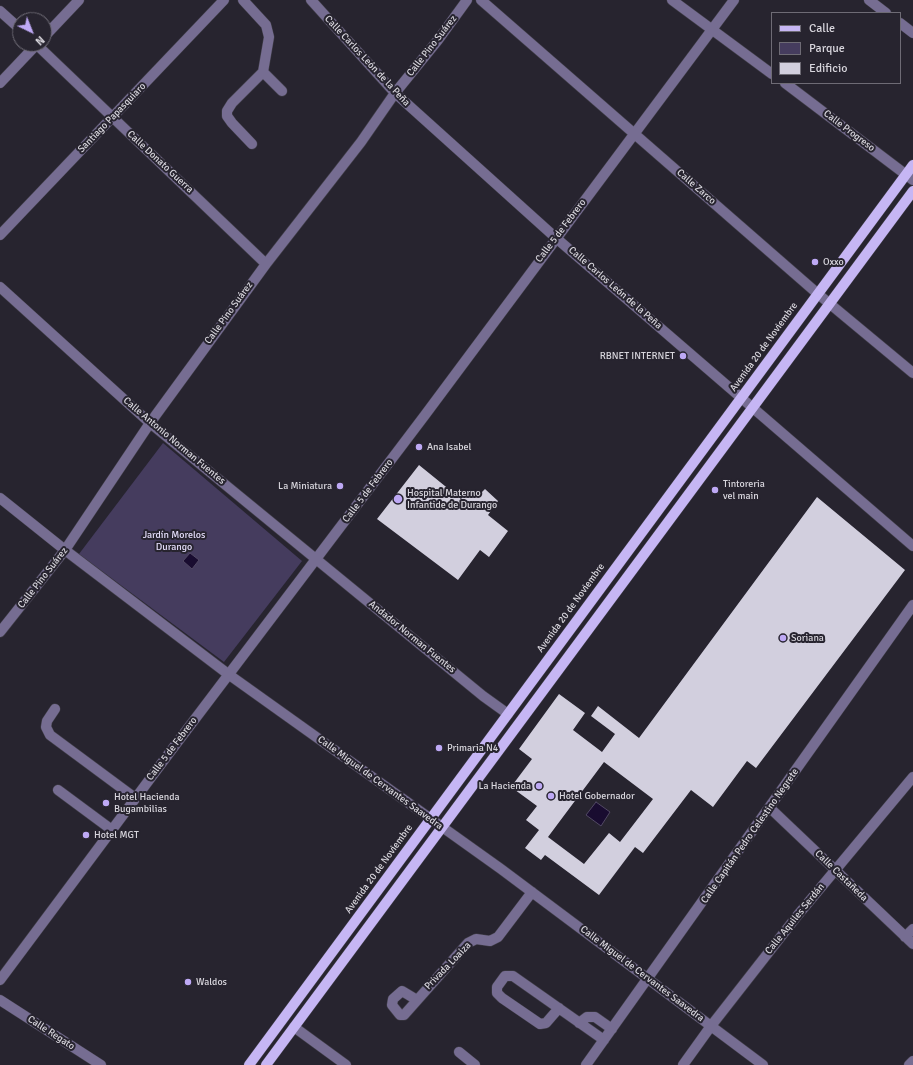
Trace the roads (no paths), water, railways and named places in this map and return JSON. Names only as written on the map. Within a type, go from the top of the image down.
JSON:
[{"type":"main road","name":"Avenida 20 de Noviembre","points":[[249,1065],[818,294],[910,177],[913,165]]},
{"type":"main road","points":[[266,1065],[913,190]]},
{"type":"street","points":[[52,29],[79,0]]},
{"type":"street","name":"Santiago Papasquiaro","points":[[0,236],[224,0]]},
{"type":"street","points":[[243,0],[268,29],[269,41],[263,72],[232,103],[227,116],[252,144]]},
{"type":"street","name":"Calle Carlos León de la Peña","points":[[311,0],[395,93],[556,238],[913,546]]},
{"type":"street","name":"Calle Pino Suárez","points":[[0,632],[65,550],[150,423],[266,264],[361,142],[395,93],[438,40],[466,0]]},
{"type":"street","name":"Calle Zarco","points":[[481,0],[828,303],[913,373]]},
{"type":"street","points":[[672,0],[771,73]]},
{"type":"street","name":"Calle 5 de Febrero","points":[[0,980],[228,674],[425,416],[734,0]]},
{"type":"street","points":[[869,0],[885,12]]},
{"type":"street","points":[[0,12],[12,22]]},
{"type":"street","points":[[901,24],[913,33]]},
{"type":"street","points":[[0,83],[29,52]]},
{"type":"street","name":"Calle Donato Guerra","points":[[45,52],[112,118],[266,264]]},
{"type":"street","points":[[263,72],[282,91]]},
{"type":"street","name":"Calle Progreso","points":[[786,84],[910,177]]},
{"type":"street","name":"Calle Antonio Norman Fuentes","points":[[0,287],[150,423],[316,559]]},
{"type":"street","name":"Calle Miguel de Cervantes Saavedra","points":[[0,498],[65,550],[228,674],[532,892],[649,978],[762,1065]]},
{"type":"street","name":"Andador Norman Fuentes","points":[[316,559],[483,696],[508,714]]},
{"type":"street","name":"Calle Capitán Pedro Celestino Negrete","points":[[586,1065],[911,612]]},
{"type":"street","points":[[55,709],[46,727],[50,735],[135,798]]},
{"type":"street","name":"Calle Aquiles Serdán","points":[[683,1065],[711,1026],[835,870],[913,777]]},
{"type":"street","points":[[58,790],[112,830]]},
{"type":"street","name":"Calle Castañeda","points":[[770,808],[913,944]]},
{"type":"street","name":"Privada Loaiza","points":[[416,1000],[468,943],[476,939],[490,941],[495,940],[532,892]]},
{"type":"street","points":[[905,937],[913,929]]},
{"type":"street","points":[[558,1008],[546,1022],[540,1024],[502,998],[497,993],[497,987],[505,976],[513,976],[604,1040]]},
{"type":"street","name":"Calle Regato","points":[[0,1000],[90,1062],[101,1065]]},
{"type":"street","points":[[580,1023],[587,1017],[595,1017],[612,1029]]},
{"type":"street","points":[[294,1027],[346,1065]]},
{"type":"street","points":[[459,1052],[476,1065]]},
{"type":"street","points":[[909,1065],[913,1061]]},
{"type":"place","name":"Oxxo","points":[[815,262]]},
{"type":"place","name":"RBNET INTERNET","points":[[683,356]]},
{"type":"place","name":"Ana Isabel","points":[[419,447]]},
{"type":"place","name":"La Miniatura","points":[[340,486]]},
{"type":"place","name":"Tintoreria vel main","points":[[715,490]]},
{"type":"place","name":"Hospital Materno Infantide de Durango","points":[[398,499]]},
{"type":"place","name":"Soriana","points":[[783,638]]},
{"type":"place","name":"Primaria N4","points":[[439,748]]},
{"type":"place","name":"La Hacienda","points":[[539,786]]},
{"type":"place","name":"Hotel Gobernador","points":[[551,796]]},
{"type":"place","name":"Hotel Hacienda Bugambilias","points":[[106,803]]},
{"type":"place","name":"Hotel MGT","points":[[86,835]]},
{"type":"place","name":"Waldos","points":[[188,982]]},
{"type":"park label","name":"Jardín Morelos Durango","points":[[174,540]]}]
